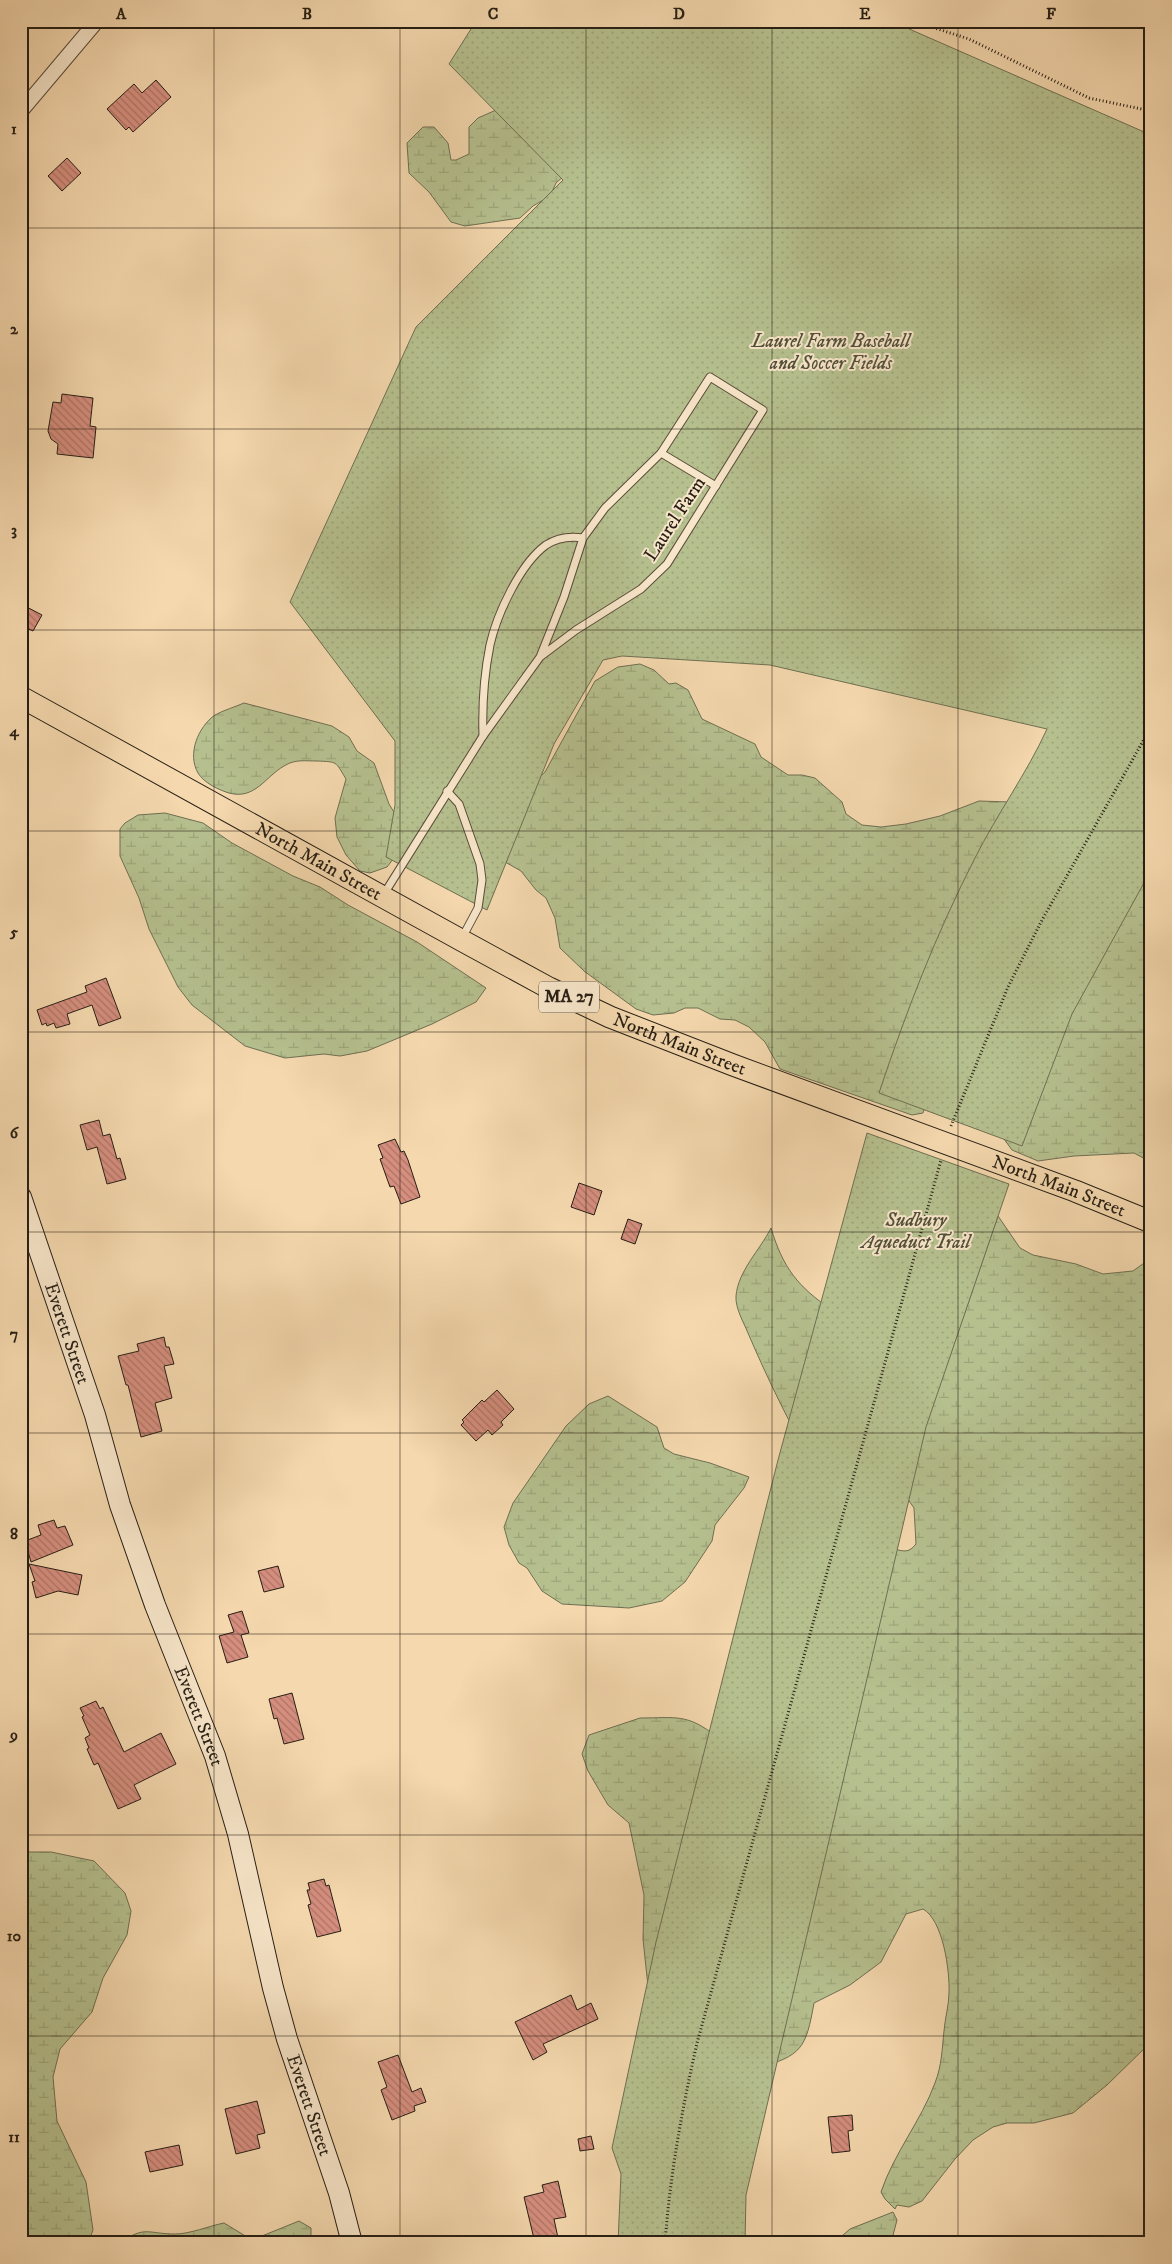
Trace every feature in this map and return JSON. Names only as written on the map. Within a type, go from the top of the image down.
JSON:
[{"type":"main road","name":"North Main Street","points":[[21,697],[549,988],[610,1017],[1151,1222]]},
{"type":"street","points":[[21,110],[97,21]]},
{"type":"street","name":"Everett Street","points":[[21,1196],[92,1406],[120,1505],[155,1605],[215,1756],[238,1834],[273,1988],[287,2039],[339,2193],[352,2243]]},
{"type":"lane","name":"Laurel Farm","points":[[382,897],[483,736],[540,657],[564,597],[583,538],[605,508],[661,453],[710,377],[763,410],[672,558],[656,577],[642,589],[576,630],[540,657]]},
{"type":"lane","points":[[661,453],[716,486]]},
{"type":"lane","points":[[483,736],[483,696],[491,642],[502,610],[515,583],[534,556],[547,545],[559,539],[583,538]]},
{"type":"lane","points":[[447,791],[459,804],[480,864],[482,880],[478,908],[461,940]]},
{"type":"path","points":[[915,22],[969,39],[1089,98],[1151,111]]},
{"type":"path","points":[[665,2243],[671,2176],[682,2108],[697,2043],[954,1116],[1008,987],[1042,920],[1151,727]]},
{"type":"green space","name":"Laurel Farm Baseball and Soccer Fields","points":[[476,21],[891,21],[1151,135],[1151,870],[1072,1014],[1022,1146],[879,1093],[911,1003],[947,915],[984,842],[1047,729],[770,665],[622,656],[603,660],[554,744],[487,910],[386,857],[395,805],[395,741],[290,602],[416,327],[563,180],[449,64]]},
{"type":"green space","points":[[503,107],[564,176],[556,183],[550,196],[533,206],[520,218],[465,226],[451,222],[429,192],[409,173],[407,143],[423,127],[434,127],[448,143],[451,160],[456,160],[469,154],[469,127],[478,118]]},
{"type":"green space","points":[[640,664],[654,670],[669,684],[676,683],[688,690],[702,719],[755,744],[761,757],[788,775],[802,775],[815,778],[842,802],[846,814],[862,825],[881,827],[906,824],[940,816],[979,801],[1010,802],[923,1113],[912,1115],[780,1069],[765,1042],[749,1027],[735,1020],[720,1019],[698,1008],[685,1008],[674,1013],[653,1015],[636,1009],[584,971],[560,948],[555,918],[546,898],[536,890],[521,871],[498,858],[523,792],[545,772],[595,681],[618,667]]},
{"type":"green space","points":[[244,703],[332,726],[349,737],[357,751],[374,763],[389,804],[397,817],[397,854],[387,867],[370,873],[360,871],[346,855],[337,837],[335,818],[346,779],[333,762],[292,762],[253,790],[238,794],[216,788],[201,777],[195,766],[194,758],[194,749],[199,734],[215,715]]},
{"type":"green space","points":[[1151,785],[1151,1162],[1134,1153],[1074,1156],[1038,1161],[1012,1150],[1004,1139]]},
{"type":"green space","points":[[165,813],[203,823],[232,843],[293,876],[320,887],[348,905],[417,942],[486,988],[476,1002],[432,1024],[367,1051],[340,1056],[324,1054],[285,1058],[245,1046],[192,1005],[178,987],[149,929],[139,898],[120,856],[120,829],[125,823],[138,815]]},
{"type":"green space","name":"Sudbury Aqueduct Trail","points":[[867,1133],[1009,1184],[926,1427],[746,2195],[745,2243],[618,2243],[621,2174],[612,2148],[656,1942],[778,1460]]},
{"type":"green space","points":[[998,1216],[1020,1248],[1033,1255],[1076,1264],[1103,1274],[1133,1271],[1151,1258],[1151,2042],[1107,2085],[1073,2113],[1034,2123],[1007,2123],[993,2127],[973,2140],[955,2159],[922,2201],[909,2207],[897,2205],[895,2209],[881,2192],[886,2178],[935,2083],[940,2063],[948,2002],[949,1984],[944,1947],[936,1924],[930,1915],[923,1909],[906,1914],[881,1962],[850,1985],[814,2003],[808,2030],[799,2048],[784,2059],[757,2068],[891,1540],[898,1550],[901,1551],[906,1551],[916,1544],[914,1508],[903,1492]]},
{"type":"green space","points":[[771,1228],[781,1254],[793,1275],[820,1302],[832,1310],[805,1451],[761,1363],[740,1315],[736,1301],[738,1287],[745,1269]]},
{"type":"green space","points":[[608,1396],[657,1427],[664,1448],[674,1454],[710,1463],[749,1477],[744,1488],[715,1525],[712,1541],[685,1582],[662,1601],[629,1608],[562,1604],[542,1591],[527,1568],[519,1563],[509,1545],[504,1527],[513,1503],[566,1426],[589,1404]]},
{"type":"green space","points":[[640,1718],[689,1720],[707,1729],[717,1737],[649,1996],[643,1939],[644,1895],[629,1823],[608,1805],[588,1771],[582,1754],[589,1735]]},
{"type":"green space","points":[[21,1852],[51,1852],[94,1861],[125,1893],[131,1911],[127,1935],[103,1978],[92,2012],[60,2049],[53,2077],[57,2121],[86,2182],[93,2230],[88,2243],[21,2243]]},
{"type":"green space","points":[[893,2212],[897,2220],[891,2243],[834,2243],[850,2229]]},
{"type":"green space","points":[[299,2221],[311,2228],[311,2243],[120,2243],[128,2237],[141,2232],[181,2234],[224,2223],[252,2240]]},
{"type":"building","points":[[156,80],[171,97],[133,132],[129,127],[126,130],[107,109],[134,84],[142,93]]},
{"type":"building","points":[[67,158],[81,173],[62,191],[48,176]]},
{"type":"building","points":[[62,394],[93,398],[90,426],[96,427],[93,458],[57,454],[58,444],[51,439],[48,431],[53,402],[61,403]]},
{"type":"building","points":[[21,604],[42,615],[33,631],[21,625]]},
{"type":"building","points":[[106,978],[121,1018],[99,1026],[92,1005],[67,1014],[70,1024],[56,1028],[54,1023],[47,1026],[46,1023],[42,1025],[37,1010],[87,992],[85,986]]},
{"type":"building","points":[[99,1120],[103,1136],[110,1134],[117,1159],[120,1158],[126,1179],[107,1184],[97,1147],[87,1150],[80,1125]]},
{"type":"building","points":[[395,1139],[401,1152],[404,1151],[408,1160],[420,1197],[401,1204],[394,1186],[390,1187],[380,1159],[383,1158],[378,1145]]},
{"type":"building","points":[[579,1183],[602,1191],[594,1215],[571,1207]]},
{"type":"building","points":[[628,1219],[642,1224],[635,1244],[621,1239]]},
{"type":"building","points":[[164,1337],[166,1347],[169,1347],[174,1364],[164,1366],[172,1398],[155,1403],[162,1431],[141,1437],[128,1385],[126,1385],[118,1356],[139,1351],[137,1344]]},
{"type":"building","points":[[497,1390],[514,1409],[501,1422],[503,1425],[492,1435],[488,1430],[476,1441],[461,1425],[464,1422],[462,1420],[482,1400],[484,1402]]},
{"type":"building","points":[[54,1520],[57,1528],[65,1526],[73,1545],[31,1562],[25,1541],[41,1535],[38,1525]]},
{"type":"building","points":[[29,1564],[82,1575],[78,1595],[58,1591],[36,1598],[32,1582],[35,1581]]},
{"type":"building","points":[[278,1566],[284,1587],[264,1592],[258,1571]]},
{"type":"building","points":[[242,1611],[249,1633],[241,1635],[248,1657],[227,1663],[219,1636],[234,1632],[228,1615]]},
{"type":"building","points":[[292,1693],[304,1739],[284,1744],[277,1718],[274,1719],[269,1699]]},
{"type":"building","points":[[96,1701],[100,1709],[103,1707],[124,1752],[161,1733],[176,1764],[134,1785],[141,1799],[118,1809],[98,1763],[94,1765],[87,1749],[89,1748],[85,1738],[90,1735],[80,1708]]},
{"type":"building","points":[[324,1879],[326,1886],[329,1885],[341,1931],[317,1937],[308,1905],[311,1904],[307,1890],[310,1890],[308,1883]]},
{"type":"building","points":[[571,1995],[577,2010],[591,2003],[598,2019],[543,2044],[547,2052],[533,2060],[515,2022]]},
{"type":"building","points":[[398,2055],[412,2092],[421,2088],[426,2102],[414,2106],[415,2111],[392,2120],[381,2090],[387,2087],[378,2062]]},
{"type":"building","points":[[257,2101],[265,2133],[257,2135],[260,2148],[236,2154],[225,2109]]},
{"type":"building","points":[[852,2115],[853,2130],[848,2131],[850,2151],[832,2153],[828,2117]]},
{"type":"building","points":[[591,2136],[594,2149],[580,2151],[578,2139]]},
{"type":"building","points":[[179,2145],[183,2165],[150,2172],[145,2152]]},
{"type":"building","points":[[558,2181],[566,2217],[554,2219],[558,2238],[535,2243],[524,2197],[544,2192],[542,2185]]}]
